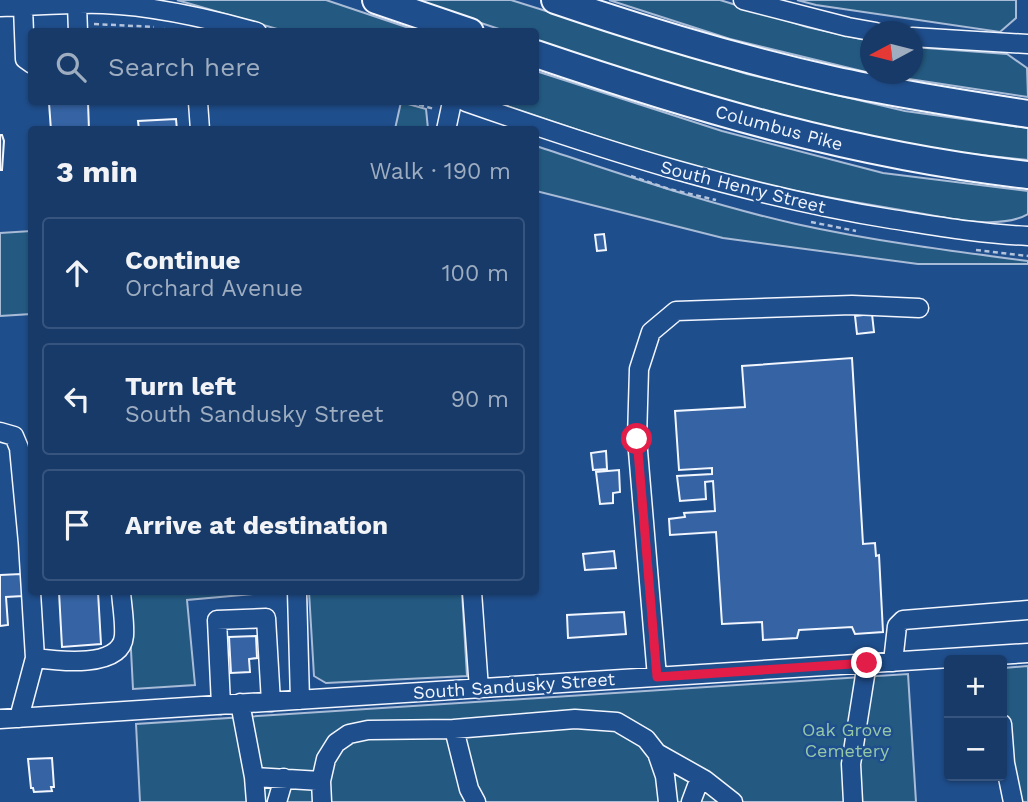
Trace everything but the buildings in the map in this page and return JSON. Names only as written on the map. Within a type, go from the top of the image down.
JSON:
[{"type":"highway","points":[[376,0],[458,28]]},
{"type":"highway","points":[[555,0],[679,40],[832,79],[928,99],[1016,112]]},
{"type":"highway","name":"Columbus Pike","points":[[539,55],[775,129],[918,160],[1028,175]]},
{"type":"street","points":[[743,0],[860,29]]},
{"type":"street","points":[[77,5],[78,28]]},
{"type":"street","points":[[0,8],[77,5],[134,7],[211,26]]},
{"type":"street","points":[[23,7],[25,59],[28,61]]},
{"type":"street","points":[[923,38],[1028,44]]},
{"type":"street","points":[[198,105],[200,126]]},
{"type":"street","points":[[447,126],[451,105]]},
{"type":"street","name":"South Henry Street","points":[[475,105],[537,126]]},
{"type":"street","name":"South Henry Street","points":[[539,127],[649,164],[783,198],[933,226],[1028,236]]},
{"type":"street","points":[[657,677],[637,439],[639,369],[650,332],[676,311],[852,305],[919,308]]},
{"type":"street","points":[[0,432],[14,436],[19,448],[28,526]]},
{"type":"street","points":[[19,718],[35,658],[32,595]]},
{"type":"street","points":[[35,658],[58,661],[103,659],[118,651],[124,638],[121,595]]},
{"type":"street","points":[[297,595],[300,700]]},
{"type":"street","points":[[472,595],[479,689]]},
{"type":"street","points":[[893,662],[897,626],[903,620],[1028,610]]},
{"type":"street","points":[[221,705],[216,620],[266,618],[271,702]]},
{"type":"street","name":"South Sandusky Street","points":[[1007,656],[1028,653]]},
{"type":"street","name":"South Sandusky Street","points":[[0,719],[944,660]]},
{"type":"street","points":[[853,802],[851,764],[867,663]]},
{"type":"street","points":[[240,704],[256,802]]},
{"type":"street","points":[[322,802],[321,781],[326,759],[337,743],[349,734],[368,730],[454,729],[575,719],[617,722],[646,740],[657,753],[705,780],[733,802]]},
{"type":"street","points":[[454,729],[465,776],[476,802]]},
{"type":"street","points":[[657,753],[665,776],[668,802]]},
{"type":"street","points":[[1007,772],[1013,802]]},
{"type":"street","points":[[254,777],[321,781]]},
{"type":"street","points":[[277,802],[284,778]]},
{"type":"street","points":[[691,802],[697,786],[705,780]]},
{"type":"green space","points":[[177,0],[326,0],[409,28],[274,28]]},
{"type":"green space","points":[[412,0],[511,0],[747,74],[905,111],[1028,128],[1028,160],[962,153],[858,135],[756,113],[539,43],[539,28],[496,28]]},
{"type":"green space","points":[[609,0],[720,0],[807,27],[860,39],[860,71],[730,39]]},
{"type":"green space","points":[[797,0],[1016,0],[1016,18],[1000,32]]},
{"type":"green space","points":[[923,48],[1007,54],[1027,68],[1028,97],[923,81]]},
{"type":"green space","points":[[539,72],[722,131],[883,173],[1028,191],[1028,214],[1002,222],[987,222],[883,207],[736,178],[504,105],[539,105]]},
{"type":"green space","points":[[400,105],[426,109],[428,126],[396,126]]},
{"type":"green space","points":[[539,147],[665,188],[796,224],[854,236],[1028,261],[1028,264],[918,264],[723,238],[539,192]]},
{"type":"green space","points":[[28,231],[28,314],[0,316],[0,233]]},
{"type":"green space","points":[[128,595],[243,595],[187,600],[195,685],[133,689]]},
{"type":"green space","points":[[309,595],[462,595],[467,676],[326,683],[314,676]]},
{"type":"green space","points":[[1028,666],[1028,802],[1018,802],[1007,729],[1007,668]]},
{"type":"green space","name":"Oak Grove Cemetery","points":[[908,674],[916,802],[140,802],[136,724]]},
{"type":"route","points":[[637,439],[657,677],[867,663]]}]
